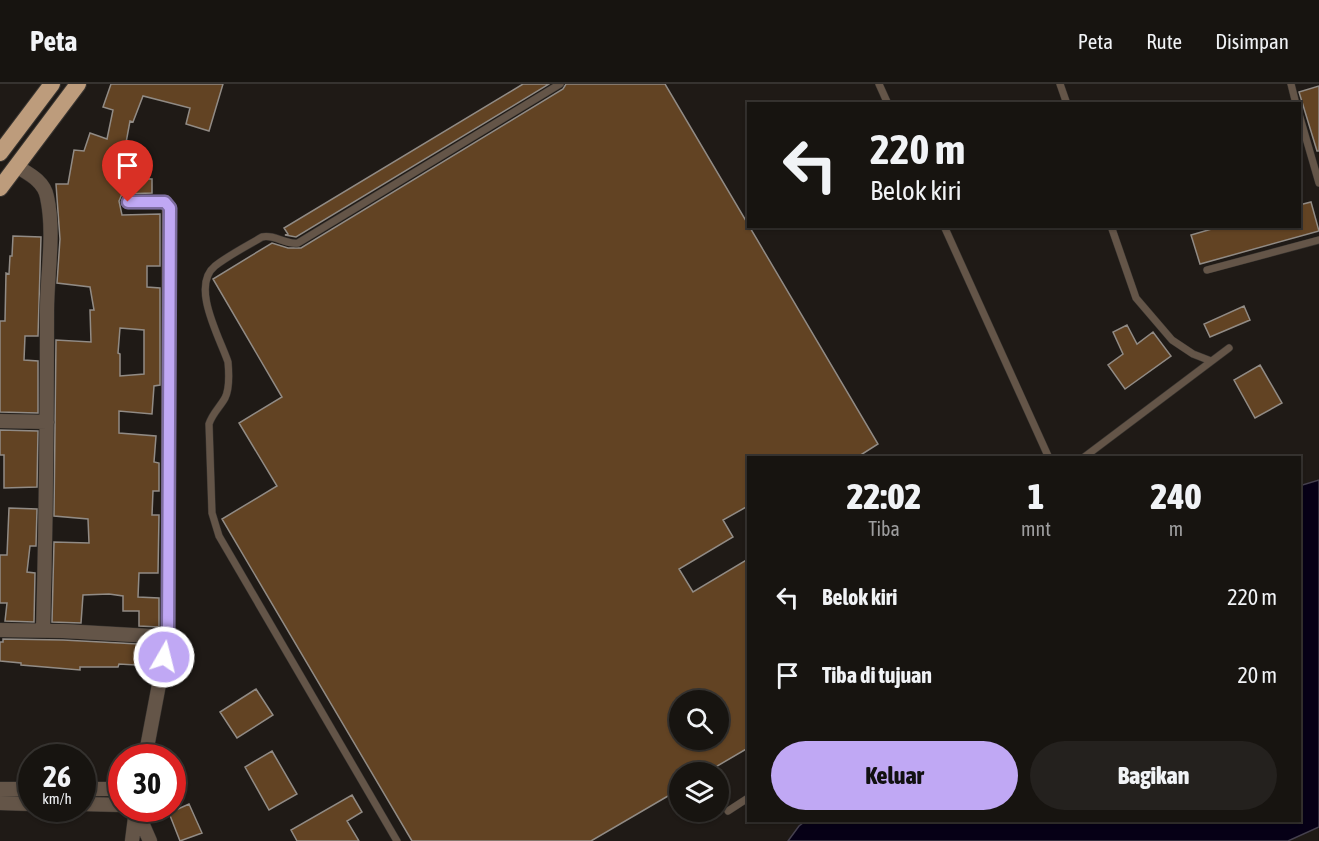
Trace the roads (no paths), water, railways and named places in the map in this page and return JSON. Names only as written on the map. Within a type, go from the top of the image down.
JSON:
[{"type":"highway","points":[[0,153],[52,84]]},
{"type":"highway","points":[[0,188],[78,84]]},
{"type":"street","points":[[16,166],[42,185],[47,195],[49,210],[43,630]]},
{"type":"street","points":[[128,202],[165,202],[170,208],[168,637],[148,744]]},
{"type":"street","points":[[0,421],[47,422]]},
{"type":"street","points":[[0,630],[168,637]]},
{"type":"street","points":[[0,789],[18,789]]},
{"type":"street","points":[[0,803],[18,804]]},
{"type":"street","points":[[132,841],[134,822]]},
{"type":"street","points":[[142,822],[150,841]]},
{"type":"lane","points":[[397,841],[225,546],[214,523],[209,424],[224,399],[229,370],[206,304],[205,279],[214,266],[262,237],[270,236],[298,243],[560,84]]},
{"type":"lane","points":[[879,84],[887,102]]},
{"type":"lane","points":[[1060,84],[1066,102]]},
{"type":"lane","points":[[1291,84],[1296,102]]},
{"type":"lane","points":[[1301,121],[1319,183]]},
{"type":"lane","points":[[945,228],[1048,456]]},
{"type":"lane","points":[[1112,228],[1136,298],[1172,340],[1193,354],[1211,361]]},
{"type":"lane","points":[[1207,270],[1319,240]]},
{"type":"lane","points":[[1086,456],[1228,348]]},
{"type":"lane","points":[[729,810],[747,799]]}]
